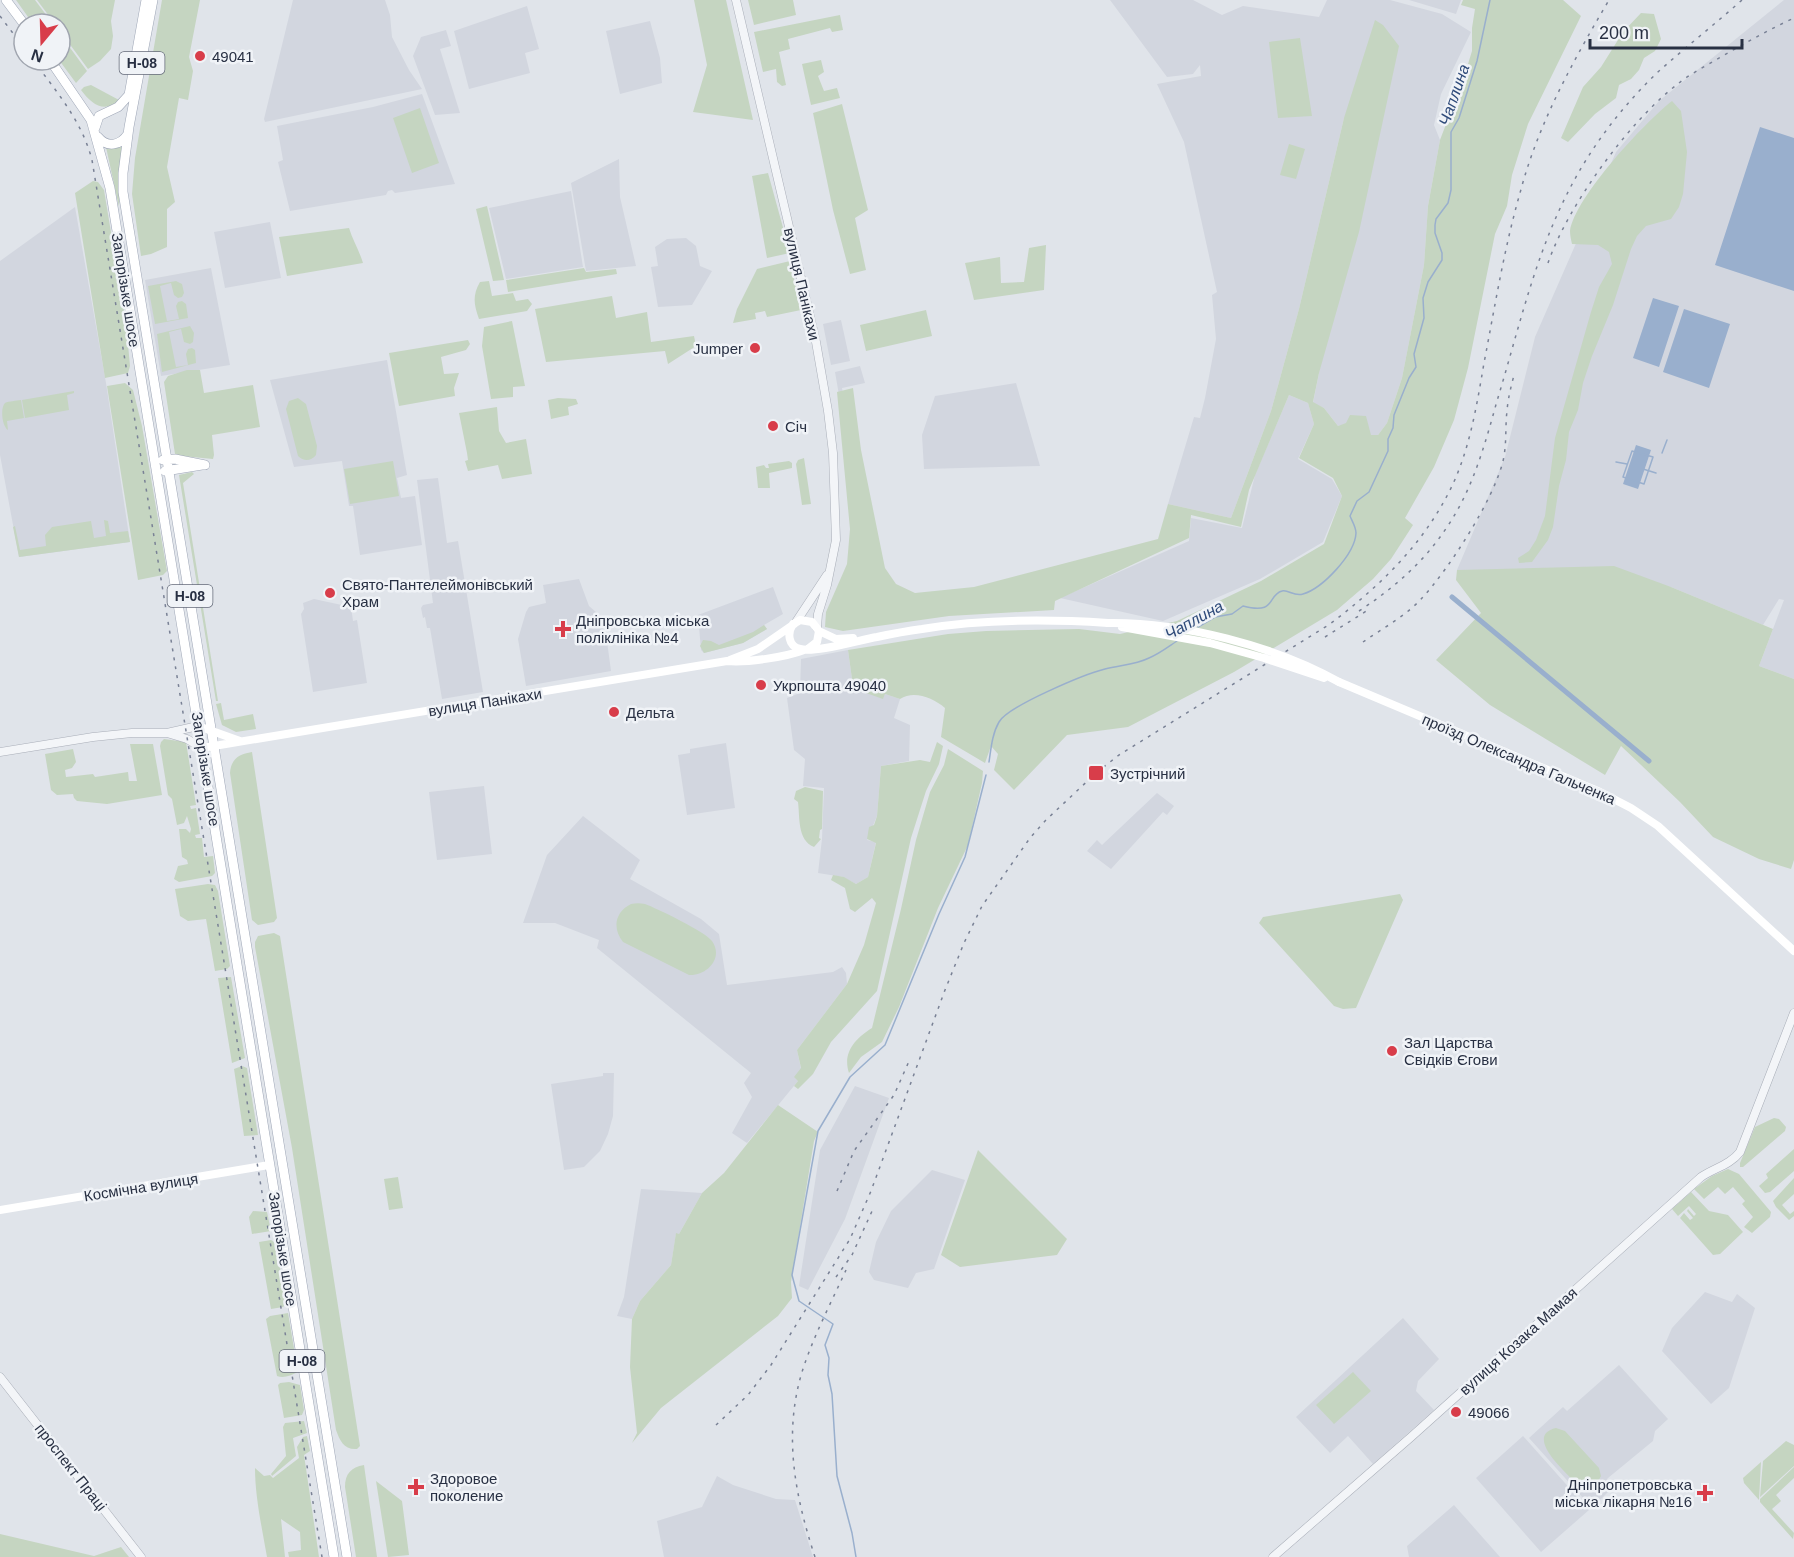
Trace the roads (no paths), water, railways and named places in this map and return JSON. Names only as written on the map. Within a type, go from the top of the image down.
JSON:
[{"type":"main road","name":"Н-08","points":[[95,132],[99,116],[121,105],[129,95],[146,0]]},
{"type":"main road","name":"Запорізьке шосе","points":[[153,0],[128,130],[123,192],[347,1557]]},
{"type":"main road","points":[[59,72],[73,91],[87,104],[123,115],[128,130],[125,139],[113,145],[100,141],[95,132]]},
{"type":"main road","name":"Запорізьке шосе","points":[[73,91],[87,112],[95,132],[110,188],[334,1557]]},
{"type":"main road","points":[[155,462],[175,459],[205,465],[157,473]]},
{"type":"main road","points":[[818,629],[817,642],[806,650],[796,648],[791,642],[789,631],[795,623],[808,620],[818,629],[836,639],[877,637]]},
{"type":"main road","name":"проїзд Олександра Гальченка","points":[[877,637],[923,629],[997,621],[1143,624],[1211,636],[1300,663],[1339,682],[1600,792],[1630,808],[1658,826],[1794,951]]},
{"type":"main road","name":"вулиця Панікахи","points":[[202,747],[727,661],[758,649],[795,623]]},
{"type":"main road","name":"вулиця Панікахи","points":[[727,661],[737,662],[794,654],[877,637]]},
{"type":"main road","name":"вулиця Панікахи","points":[[198,726],[243,742]]},
{"type":"main road","name":"Космічна вулиця","points":[[0,1210],[282,1162]]},
{"type":"main road","points":[[318,1461],[330,1459]]},
{"type":"street","name":"вулиця Панікахи","points":[[736,0],[822,372],[831,431],[836,540],[827,585],[818,614],[818,629]]},
{"type":"street","name":"вулиця Панікахи","points":[[795,623],[829,571]]},
{"type":"street","name":"вулиця Панікахи","points":[[0,752],[110,735],[167,733],[198,726]]},
{"type":"street","name":"вулиця Панікахи","points":[[167,733],[187,739],[202,747]]},
{"type":"street","name":"вулиця Козака Мамая","points":[[1273,1557],[1695,1183],[1713,1169],[1732,1161],[1740,1152],[1794,1014]]},
{"type":"street","name":"проспект Праці","points":[[0,1377],[141,1557]]},
{"type":"water","points":[[1760,127],[1794,138],[1794,291],[1715,265]]},
{"type":"water","points":[[1653,298],[1679,306],[1659,367],[1633,358]]},
{"type":"water","points":[[1684,309],[1730,324],[1709,388],[1663,372]]},
{"type":"water","points":[[1636,445],[1651,450],[1638,489],[1623,484]]},
{"type":"waterway","name":"Чаплина","points":[[1198,627],[1215,617],[1232,614],[1243,606],[1254,608],[1266,606],[1277,593],[1282,591],[1300,595],[1311,591],[1337,569],[1350,551],[1356,533],[1350,516],[1357,501],[1369,492],[1388,451],[1388,439],[1393,428],[1394,415],[1416,367],[1414,354],[1424,318],[1423,298],[1428,282],[1442,260],[1435,225],[1436,219],[1448,203],[1451,190],[1451,132],[1459,118],[1477,61],[1490,0]]},
{"type":"waterway","points":[[1662,453],[1667,440]]},
{"type":"waterway","points":[[1632,451],[1653,457],[1644,484],[1623,477],[1632,451]]},
{"type":"waterway","points":[[1616,462],[1627,464]]},
{"type":"waterway","points":[[1643,469],[1656,473]]},
{"type":"waterway","points":[[1452,597],[1649,761]]},
{"type":"waterway","name":"Чаплина","points":[[989,762],[997,727],[1005,715],[1048,691],[1105,669],[1144,660],[1177,641]]},
{"type":"waterway","points":[[856,1557],[837,1476],[832,1394],[828,1375],[829,1358],[825,1345],[833,1324],[799,1301],[792,1275],[818,1131],[850,1077],[885,1045],[965,857],[986,775]]},
{"type":"railway","points":[[716,1425],[748,1395],[771,1365],[850,1239],[871,1191],[964,943],[982,906],[1030,838],[1096,773],[1119,755],[1330,624],[1348,610],[1399,562],[1428,527],[1441,507],[1452,486],[1468,441],[1476,410],[1504,256],[1536,142],[1582,46],[1609,0]]},
{"type":"railway","points":[[1359,611],[1396,584],[1418,563],[1438,540],[1464,497],[1483,450],[1545,244],[1567,194],[1586,160],[1608,128],[1645,84],[1742,0]]},
{"type":"railway","points":[[0,16],[12,32]]},
{"type":"railway","points":[[1548,263],[1557,240],[1585,190],[1621,141],[1660,99],[1696,72],[1794,18]]},
{"type":"railway","points":[[42,72],[75,119],[92,160],[322,1557]]},
{"type":"railway","points":[[1363,642],[1402,616],[1422,598],[1445,570],[1481,513],[1503,461],[1507,406],[1514,375]]},
{"type":"railway","points":[[1325,637],[1368,610]]},
{"type":"railway","points":[[837,1191],[854,1151],[894,1095],[910,1059]]},
{"type":"railway","points":[[836,1277],[852,1255],[873,1209]]},
{"type":"railway","points":[[815,1557],[797,1488],[792,1442],[793,1419],[796,1396],[806,1359],[846,1270]]},
{"type":"place","name":"49041","points":[[200,56]]},
{"type":"place","name":"Jumper","points":[[755,348]]},
{"type":"place","name":"Січ","points":[[773,426]]},
{"type":"place","name":"Свято-Пантелеймонівський Храм","points":[[330,593]]},
{"type":"place","name":"Дніпровська міська поліклініка №4","points":[[563,629]]},
{"type":"place","name":"Укрпошта 49040","points":[[761,685]]},
{"type":"place","name":"Дельта","points":[[614,712]]},
{"type":"place","name":"Зустрічний","points":[[1096,773]]},
{"type":"place","name":"Зал Царства Свідків Єгови","points":[[1392,1051]]},
{"type":"place","name":"49066","points":[[1456,1412]]},
{"type":"place","name":"Здоровое поколение","points":[[416,1487]]},
{"type":"place","name":"Дніпропетровська міська лікарня №16","points":[[1705,1493]]}]
